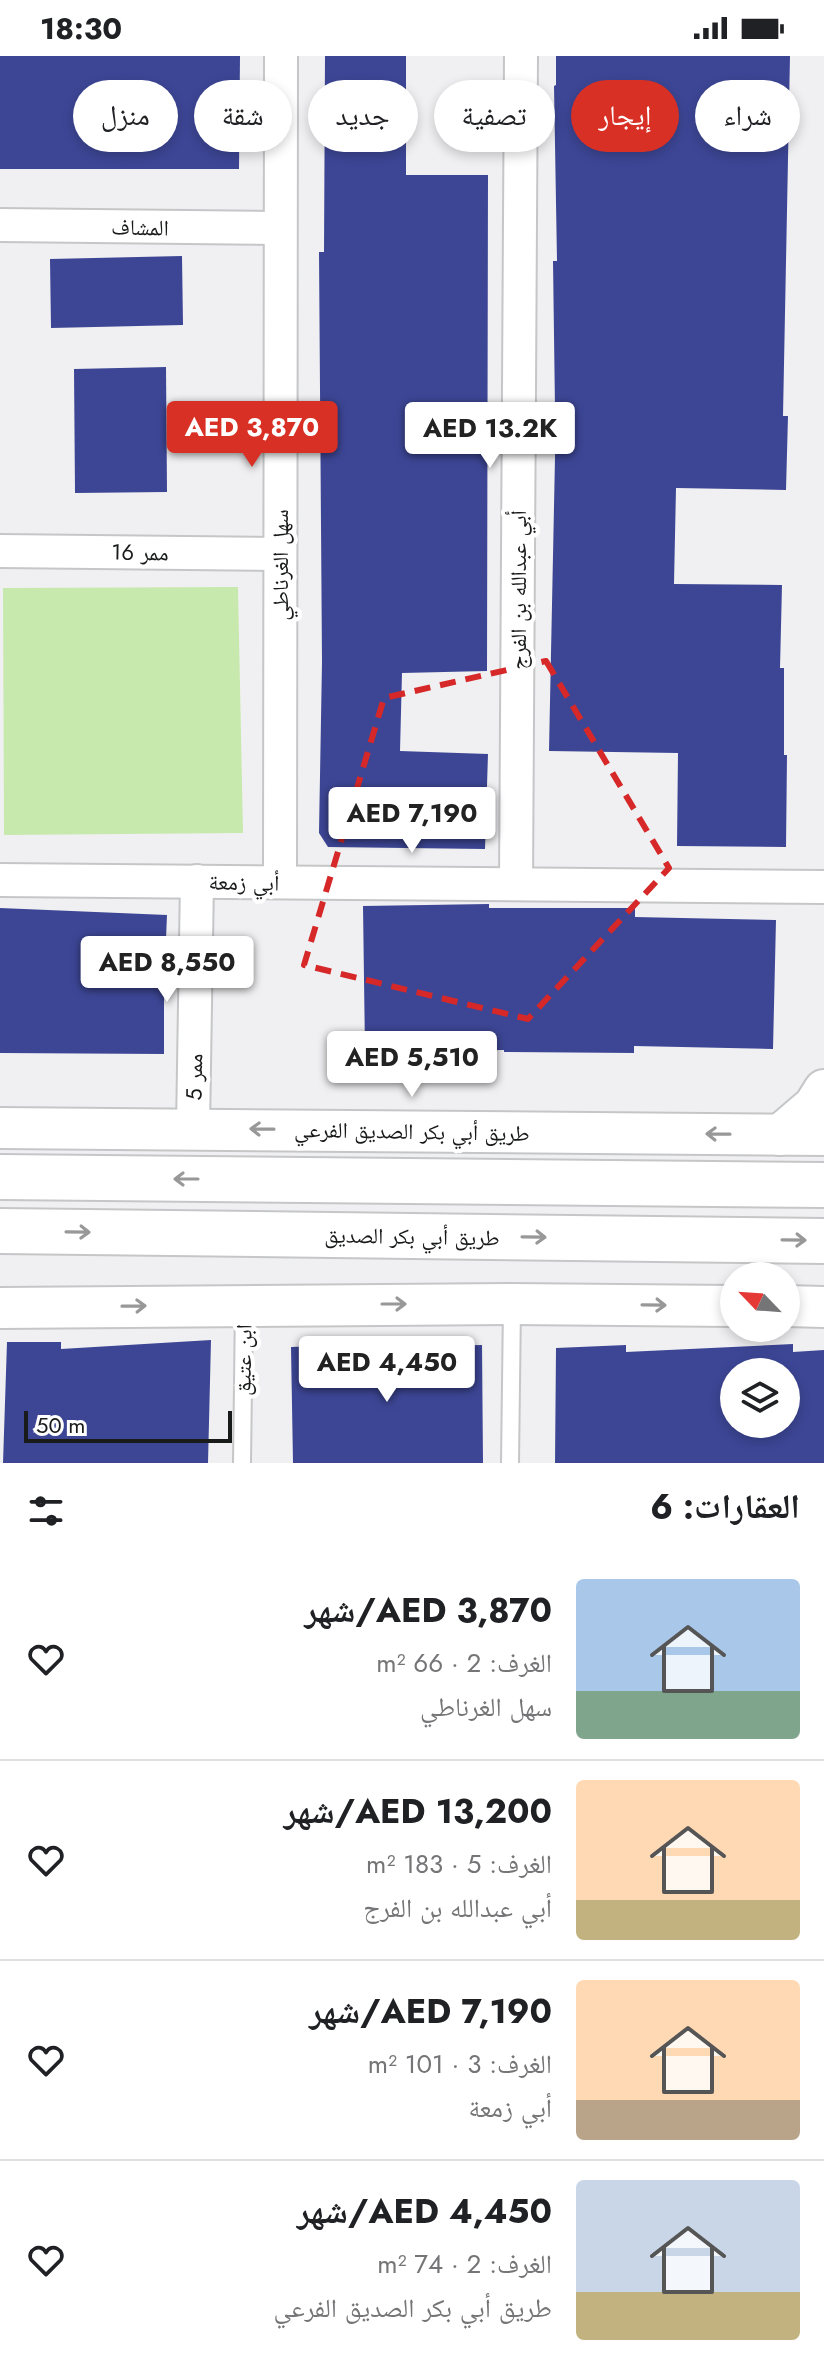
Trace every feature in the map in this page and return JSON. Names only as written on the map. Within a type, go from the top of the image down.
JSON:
[{"type":"main road","points":[[260,1179],[824,1160]]},
{"type":"main road","points":[[0,1177],[824,1185]]},
{"type":"main road","name":"طريق أبي بكر الصديق","points":[[0,1231],[824,1241]]},
{"type":"street","name":"سهل الغرناطي","points":[[280,882],[281,56]]},
{"type":"street","name":"أبي عبدالله بن الفرج","points":[[516,884],[521,56]]},
{"type":"street","name":"المشاف","points":[[0,225],[280,228]]},
{"type":"street","name":"ممر 16","points":[[0,551],[280,554]]},
{"type":"street","name":"أبي زمعة","points":[[0,880],[824,887]]},
{"type":"street","name":"ممر 5","points":[[193,1128],[197,881]]},
{"type":"street","points":[[780,1135],[814,1106],[824,1090]]},
{"type":"street","name":"طريق أبي بكر الصديق الفرعي","points":[[0,1128],[824,1135]]},
{"type":"street","points":[[0,1308],[512,1304],[720,1306]]},
{"type":"street","points":[[800,1306],[824,1307]]},
{"type":"lane","points":[[510,1463],[512,1304]]},
{"type":"lane","name":"ابن عتيق","points":[[242,1463],[244,1305]]},
{"type":"highlighted area","points":[[546,661],[669,868],[528,1019],[304,965],[384,698]]},
{"type":"green space","points":[[238,587],[243,833],[4,835],[3,588]]},
{"type":"building","points":[[0,56],[240,56],[240,80],[194,80],[194,152],[239,152],[239,169],[0,169]]},
{"type":"building","points":[[325,56],[406,56],[406,80],[325,80]]},
{"type":"building","points":[[556,56],[790,56],[790,80],[695,80],[695,152],[788,152],[783,416],[788,416],[786,490],[676,488],[674,584],[782,585],[780,668],[784,668],[784,755],[787,755],[786,847],[677,846],[678,753],[549,751],[556,409],[553,261],[557,261]]},
{"type":"building","points":[[325,152],[406,152],[406,175],[488,175],[487,671],[402,673],[400,751],[488,754],[485,849],[328,847],[319,833],[322,662],[319,252],[324,252]]},
{"type":"building","points":[[182,256],[183,325],[51,328],[50,259]]},
{"type":"building","points":[[166,367],[167,492],[75,493],[74,369]]},
{"type":"building","points":[[489,904],[489,908],[635,908],[635,917],[776,920],[773,1049],[634,1046],[634,1053],[365,1051],[363,906]]},
{"type":"building","points":[[0,908],[167,915],[164,1054],[0,1053]]},
{"type":"building","points":[[211,1340],[208,1463],[3,1463],[7,1342],[61,1342],[61,1349]]},
{"type":"building","points":[[375,1344],[375,1347],[482,1345],[483,1463],[293,1463],[291,1347]]},
{"type":"building","points":[[793,1344],[793,1352],[824,1350],[824,1463],[555,1463],[556,1348],[626,1345],[626,1352]]}]
